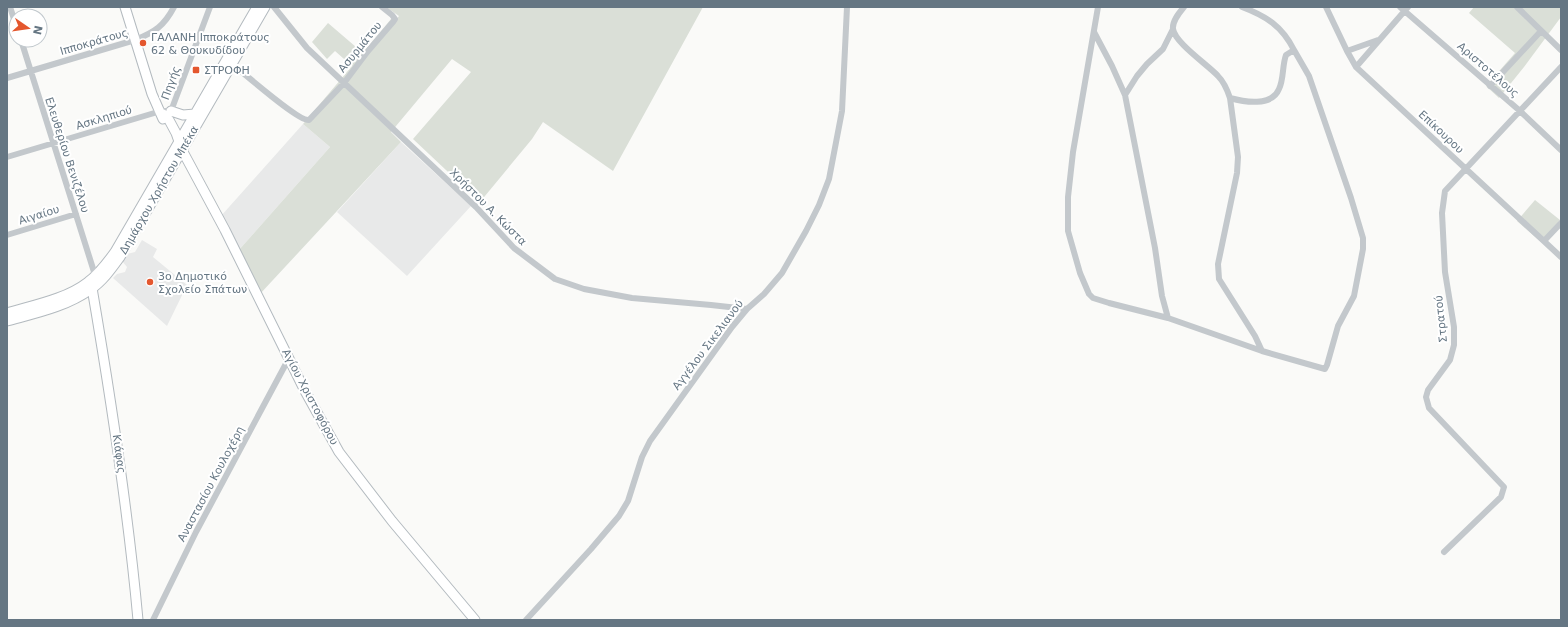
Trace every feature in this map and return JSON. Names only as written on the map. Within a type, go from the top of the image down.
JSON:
[{"type":"main road","name":"Αγίου Χριστοφόρου","points":[[125,7],[152,94],[165,112],[179,146],[225,230],[289,358],[339,452],[392,521],[475,620]]},
{"type":"main road","name":"Δημάρχου Χρήστου Μπέκα","points":[[7,321],[67,302],[92,288],[109,271],[120,257],[195,114],[256,7]]},
{"type":"main road","name":"Δημάρχου Χρήστου Μπέκα","points":[[7,313],[50,300],[76,290],[88,282],[105,265],[115,252],[179,146],[232,64],[265,7]]},
{"type":"main road","points":[[165,112],[183,115],[195,114]]},
{"type":"main road","name":"Κιάφας","points":[[92,288],[119,454],[131,546],[138,620]]},
{"type":"street","name":"Ιπποκράτους","points":[[7,78],[135,40],[160,28],[168,19],[174,7]]},
{"type":"street","name":"Πηγής","points":[[165,112],[210,7]]},
{"type":"street","name":"Χρήστου Α. Κώστα","points":[[274,7],[307,48],[476,207],[514,248],[555,279],[584,290],[632,298],[711,304],[746,309]]},
{"type":"street","name":"Ασυρμάτου","points":[[232,64],[290,111],[304,120],[309,120],[344,82],[393,22],[395,18],[382,7]]},
{"type":"street","name":"Αγγέλου Σικελιανού","points":[[526,620],[619,516],[628,501],[642,457],[650,441],[746,309],[764,294],[782,273],[806,231],[819,205],[828,179],[842,111],[847,7]]},
{"type":"street","points":[[1098,7],[1069,179],[1068,231],[1073,252],[1089,294],[1093,298],[1168,318],[1262,351],[1325,369],[1338,326],[1354,296],[1363,249],[1363,238],[1312,83],[1290,41],[1278,25],[1242,7]]},
{"type":"street","points":[[1125,95],[1137,76],[1163,49],[1173,30],[1174,21],[1184,7]]},
{"type":"street","name":"Επίκουρου","points":[[1326,7],[1347,51],[1356,66],[1561,257]]},
{"type":"street","points":[[1517,7],[1561,50]]},
{"type":"street","points":[[1356,66],[1404,8]]},
{"type":"street","name":"Αριστοτέλους","points":[[1404,8],[1561,150]]},
{"type":"street","points":[[1173,30],[1181,42],[1225,84],[1230,98],[1238,157],[1237,173],[1218,264],[1219,279],[1255,336],[1262,351]]},
{"type":"street","points":[[1093,31],[1112,66],[1125,95],[1155,248],[1162,296],[1168,318]]},
{"type":"street","points":[[1490,86],[1541,31]]},
{"type":"street","points":[[1347,51],[1379,39]]},
{"type":"street","name":"Ελευθερίου Βενιζέλου","points":[[23,48],[95,275]]},
{"type":"street","points":[[1230,98],[1245,102],[1259,102],[1272,97],[1279,91],[1286,55],[1294,50]]},
{"type":"street","name":"Στρατού","points":[[1444,552],[1501,497],[1504,487],[1429,408],[1426,397],[1428,390],[1450,360],[1454,345],[1454,327],[1445,272],[1442,213],[1445,191],[1561,67]]},
{"type":"street","name":"Ασκληπιού","points":[[7,157],[165,112]]},
{"type":"street","name":"Αιγαίου","points":[[7,235],[76,214]]},
{"type":"street","points":[[1544,241],[1561,223]]},
{"type":"street","name":"Αναστασίου Κουλοχέρη","points":[[153,620],[196,532],[289,358]]},
{"type":"shaded area","points":[[386,7],[703,7],[613,171],[543,122],[532,139],[480,202],[413,139],[471,72],[452,59],[391,132],[401,142],[260,294],[238,251],[330,147],[303,124],[352,66],[335,51],[327,59],[312,42],[328,23],[363,53],[391,19],[396,20],[399,16]]},
{"type":"shaded area","points":[[1474,7],[1561,7],[1561,17],[1499,98],[1486,86],[1515,53],[1469,13]]},
{"type":"shaded area","points":[[303,124],[330,147],[238,251],[221,216]]},
{"type":"shaded area","points":[[401,142],[471,206],[407,276],[337,212]]},
{"type":"shaded area","points":[[1535,200],[1560,220],[1541,242],[1517,221]]},
{"type":"shaded area","name":"3ο Δημοτικό Σχολείο Σπάτων","points":[[142,240],[157,249],[153,257],[187,285],[167,326],[113,278],[117,274],[125,272],[127,267],[122,261],[127,254],[135,252]]},
{"type":"place","name":"ΓΑΛΑΝΗ Ιπποκράτους 62 & Θουκυδίδου","points":[[143,43]]},
{"type":"place","name":"ΣΤΡΟΦΗ","points":[[196,70]]},
{"type":"place","name":"3ο Δημοτικό Σχολείο Σπάτων","points":[[150,282]]}]
